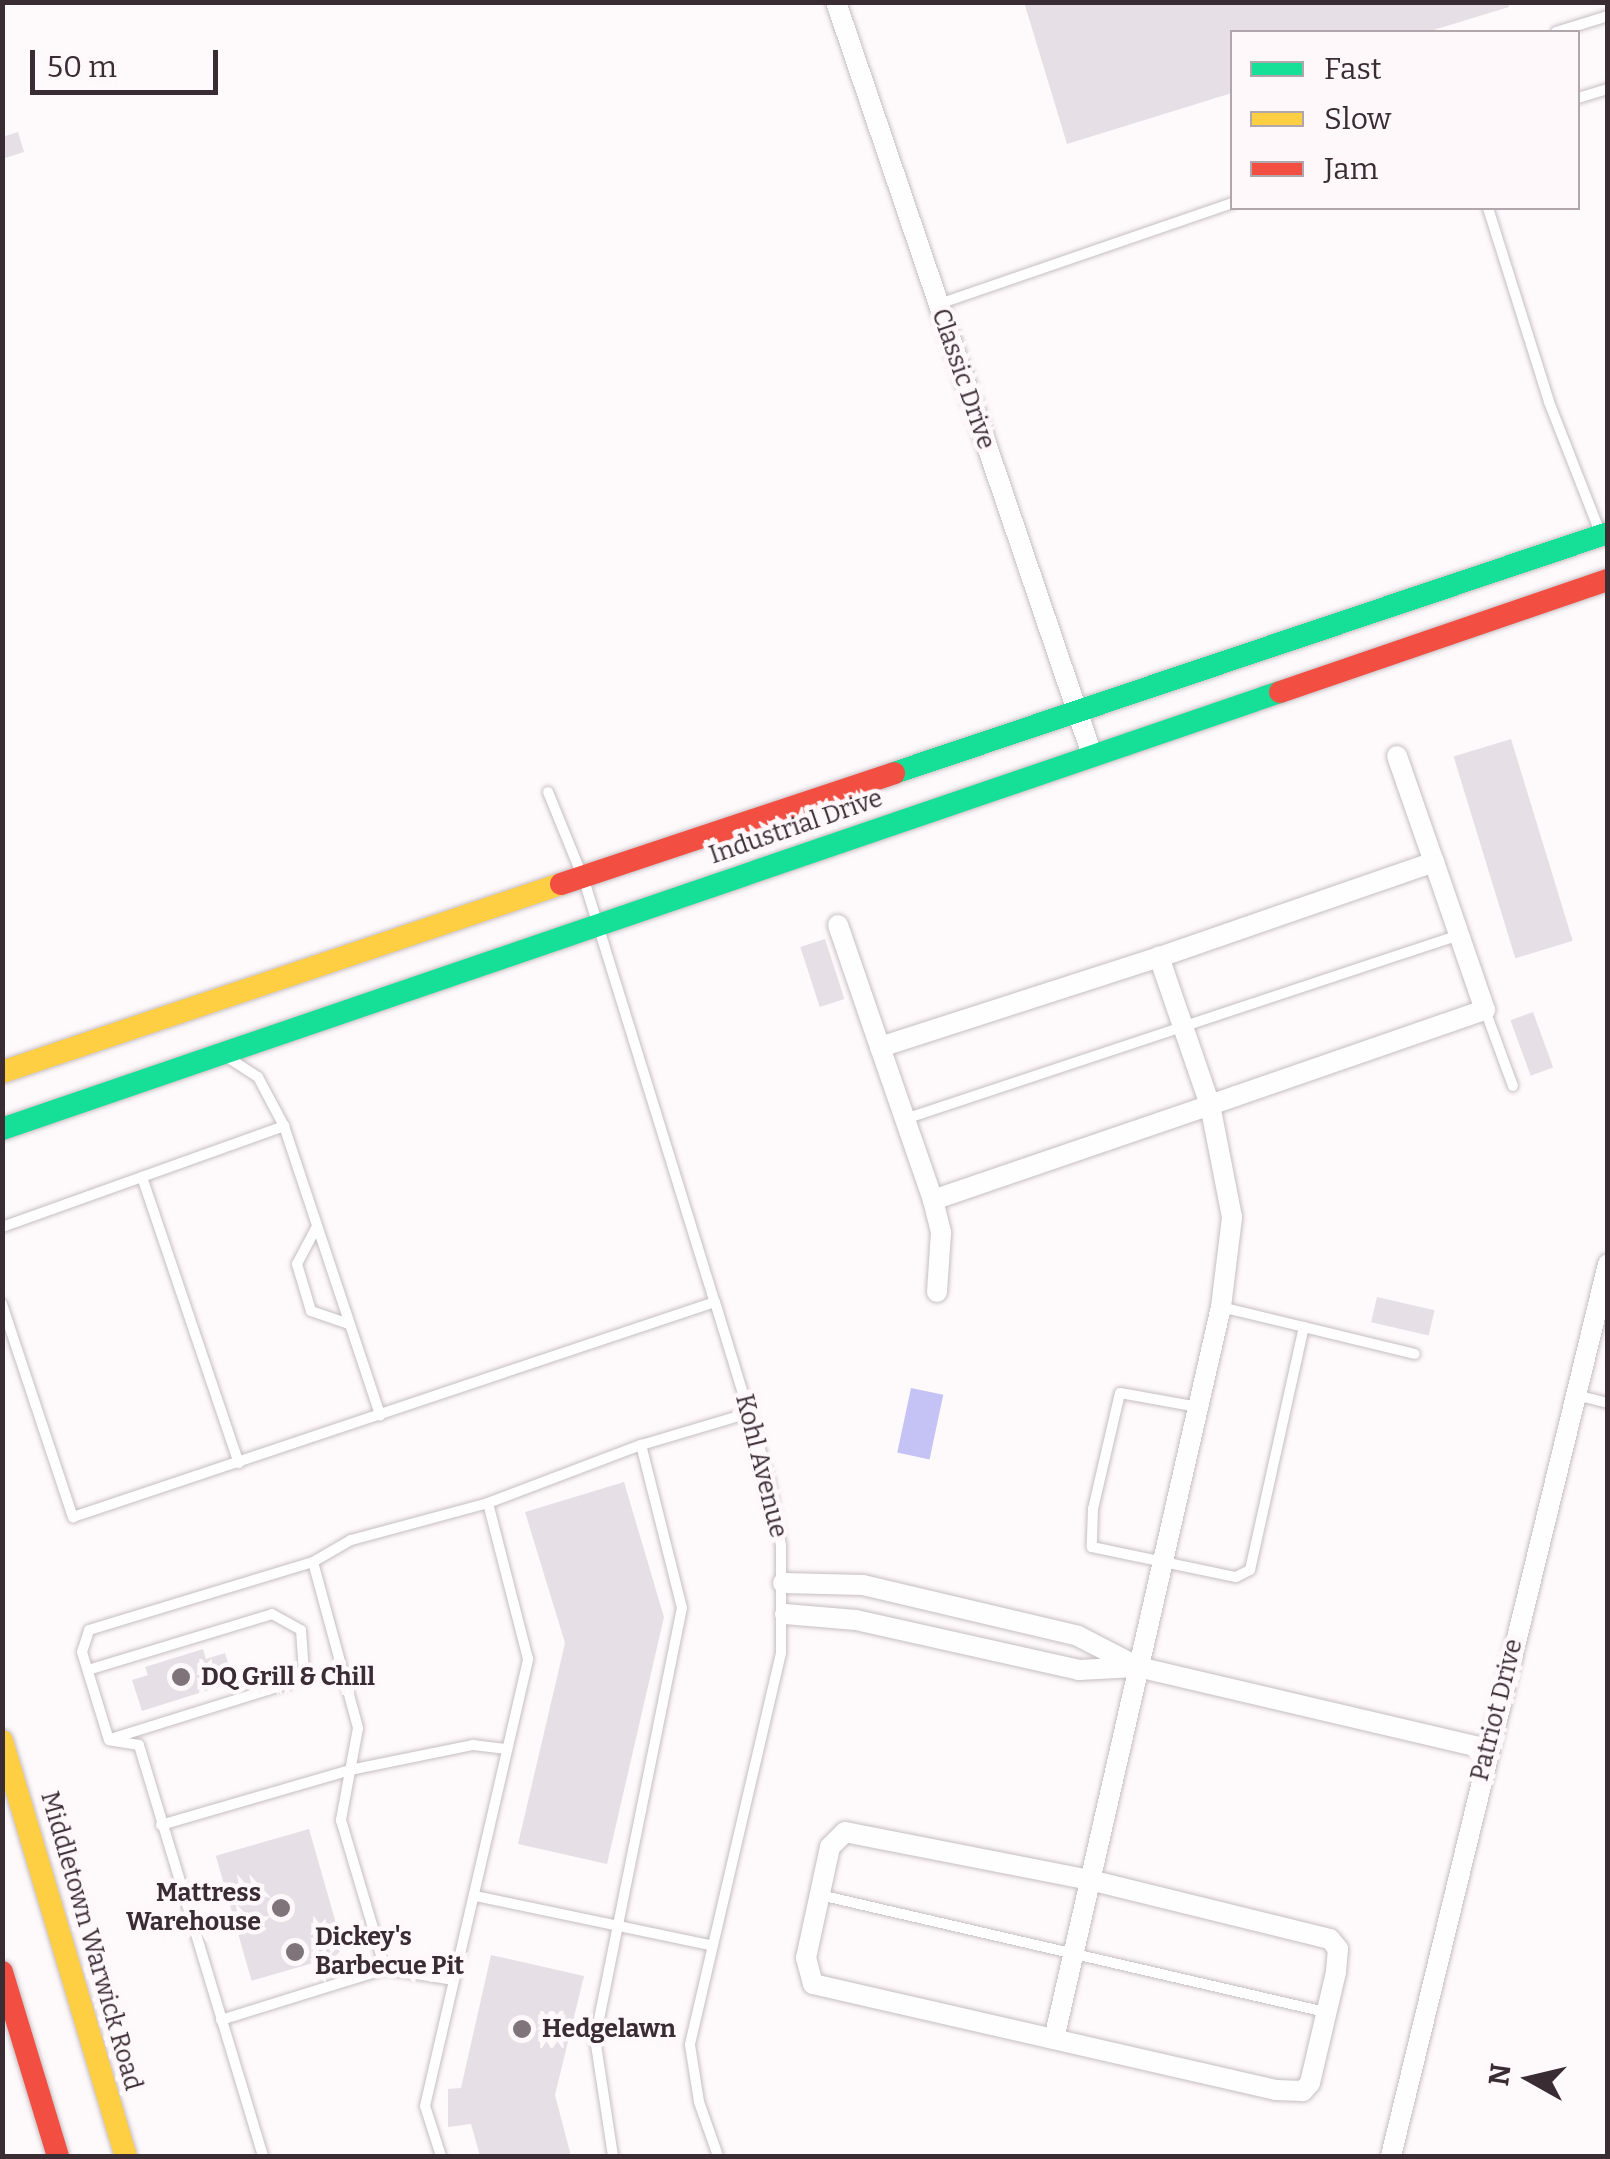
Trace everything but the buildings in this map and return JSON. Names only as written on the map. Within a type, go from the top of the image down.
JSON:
[{"type":"street","name":"Classic Drive","points":[[836,2],[1092,755]]},
{"type":"street","name":"Industrial Drive","points":[[2,1072],[216,996],[584,880],[1074,708],[1605,542]]},
{"type":"street","name":"Industrial Drive","points":[[2,1129],[1608,580]]},
{"type":"street","points":[[933,1200],[1485,1010],[1397,756]]},
{"type":"street","points":[[880,1047],[1159,957],[1434,862]]},
{"type":"street","points":[[838,925],[933,1200],[941,1233],[937,1292]]},
{"type":"street","points":[[1054,2039],[1221,1307],[1232,1217],[1210,1105],[1159,957]]},
{"type":"street","name":"Patriot Drive","points":[[1392,2156],[1575,1395],[1600,1326],[1608,1264]]},
{"type":"street","points":[[783,1583],[863,1585],[1078,1636],[1138,1667],[1487,1749]]},
{"type":"street","points":[[785,1614],[856,1620],[1078,1670],[1138,1667]]},
{"type":"street","name":"Middletown Warwick Road","points":[[2,1741],[126,2156]]},
{"type":"street","points":[[845,1832],[1090,1880],[1330,1939],[1337,1961],[1303,2091],[812,1984],[806,1958],[820,1895],[830,1847],[845,1832]]},
{"type":"street","points":[[2,1972],[58,2156]]},
{"type":"lane","points":[[1562,30],[1608,16]]},
{"type":"lane","points":[[1580,97],[1608,90]]},
{"type":"lane","points":[[938,304],[1230,205]]},
{"type":"lane","points":[[1489,210],[1549,402],[1605,542]]},
{"type":"lane","name":"Kohl Avenue","points":[[548,792],[584,880],[749,1413],[768,1479],[783,1583],[785,1614],[690,2045],[699,2102],[718,2156]]},
{"type":"lane","points":[[904,1119],[1182,1032],[1459,935]]},
{"type":"lane","points":[[1485,1010],[1512,1086]]},
{"type":"lane","points":[[222,1054],[258,1077],[284,1126],[380,1415]]},
{"type":"lane","points":[[2,1227],[284,1126]]},
{"type":"lane","points":[[142,1177],[239,1463]]},
{"type":"lane","points":[[316,1228],[297,1264],[311,1311],[349,1324]]},
{"type":"lane","points":[[2,1304],[73,1517],[715,1302]]},
{"type":"lane","points":[[1221,1307],[1415,1354]]},
{"type":"lane","points":[[1198,1407],[1120,1393],[1093,1508],[1092,1547],[1236,1577],[1250,1570],[1304,1326]]},
{"type":"lane","points":[[1575,1395],[1608,1403]]},
{"type":"lane","points":[[109,1740],[82,1652],[89,1630],[313,1562],[351,1540],[488,1504],[641,1445],[749,1413]]},
{"type":"lane","points":[[614,2156],[595,2039],[682,1608],[641,1445]]},
{"type":"lane","points":[[441,2156],[426,2106],[528,1658],[488,1504]]},
{"type":"lane","points":[[313,1562],[358,1728],[341,1820],[386,1969]]},
{"type":"lane","points":[[88,1670],[272,1614],[300,1630],[304,1673],[290,1684],[109,1740]]},
{"type":"lane","points":[[109,1740],[138,1746],[263,2156]]},
{"type":"lane","points":[[161,1825],[350,1770],[473,1745],[508,1749]]},
{"type":"lane","points":[[820,1895],[1325,2012]]},
{"type":"lane","points":[[475,1896],[710,1945]]},
{"type":"lane","points":[[221,2020],[386,1969],[454,1980]]},
{"type":"water","points":[[911,1388],[943,1395],[930,1459],[897,1453]]},
{"type":"traffic: fast","points":[[894,773],[1608,533]]},
{"type":"traffic: fast","points":[[2,1129],[1280,692]]},
{"type":"traffic: slow","points":[[2,1072],[561,884]]},
{"type":"traffic: slow","points":[[2,1741],[126,2156]]},
{"type":"traffic: jam","points":[[1280,692],[1608,580]]},
{"type":"traffic: jam","points":[[561,884],[894,773]]},
{"type":"traffic: jam","points":[[2,1972],[58,2156]]},
{"type":"place","name":"DQ Grill & Chill","points":[[181,1677]]},
{"type":"place","name":"Mattress Warehouse","points":[[281,1908]]},
{"type":"place","name":"Dickey's Barbecue Pit","points":[[295,1952]]},
{"type":"place","name":"Hedgelawn","points":[[522,2029]]}]
